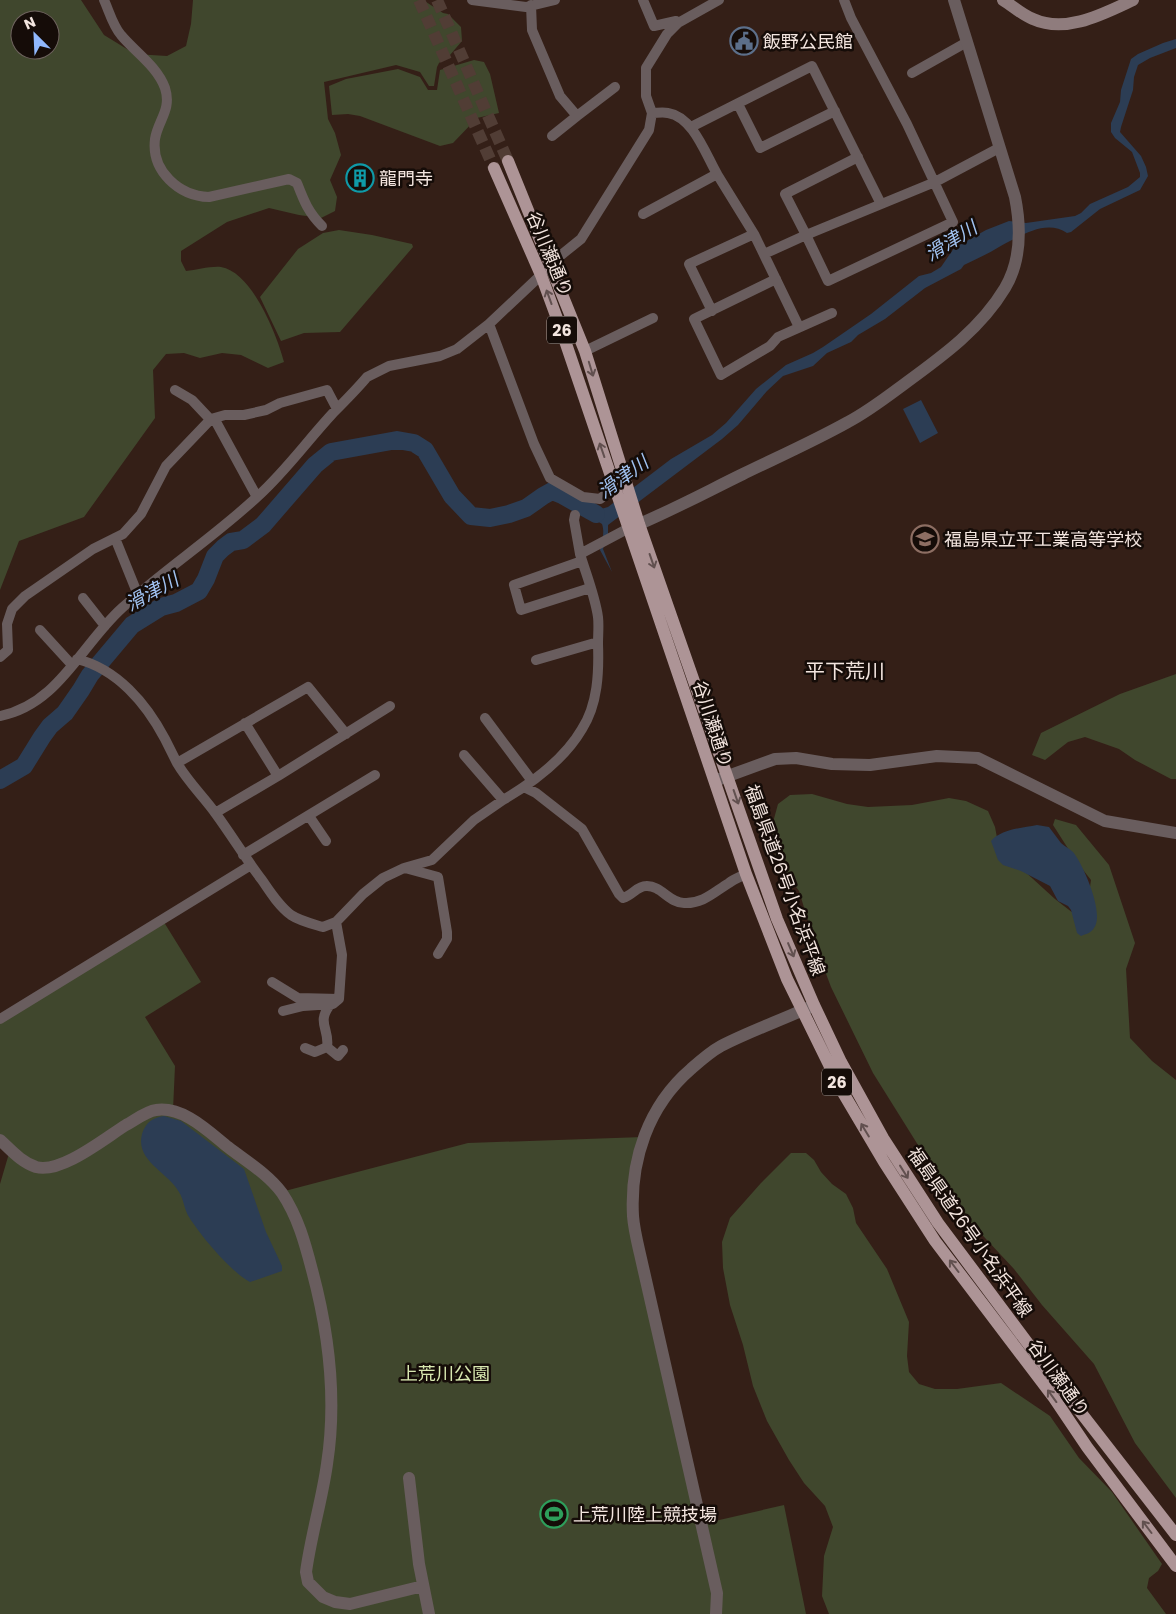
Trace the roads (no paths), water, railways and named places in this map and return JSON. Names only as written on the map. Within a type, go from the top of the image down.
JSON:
[{"type":"main road","points":[[1003,0],[1031,19],[1058,25],[1094,18],[1133,0]]},
{"type":"main road","name":"福島県道26号小名浜平線","points":[[508,161],[585,351],[620,490],[728,776],[777,919],[841,1062],[883,1138],[938,1223],[1047,1369],[1176,1534]]},
{"type":"main road","name":"谷川瀬通り","points":[[494,168],[541,275],[620,490]]},
{"type":"main road","name":"谷川瀬通り","points":[[633,522],[713,781],[767,932],[802,1010],[842,1091],[884,1162],[935,1241],[1176,1566]]},
{"type":"street","points":[[104,0],[120,34],[158,74],[165,88],[167,105],[155,139],[155,150],[160,166],[172,184],[181,190],[197,196],[209,197],[289,179],[294,180],[297,182],[308,210],[322,226]]},
{"type":"street","points":[[472,0],[526,7],[555,0]]},
{"type":"street","points":[[643,0],[654,26],[676,21],[678,23]]},
{"type":"street","points":[[0,716],[15,714],[32,706],[51,691],[105,626],[138,595],[258,497],[367,377],[389,366],[440,356],[457,348],[489,324],[541,275],[550,264],[581,239],[649,130],[652,113],[646,96],[646,68],[667,34],[678,23],[719,0]]},
{"type":"street","points":[[844,0],[953,222],[828,281],[785,194],[858,157]]},
{"type":"street","points":[[590,588],[522,610],[514,585],[581,557],[633,522],[849,422],[939,359],[981,322],[1005,288],[1017,251],[1019,217],[1015,197],[954,0]]},
{"type":"street","points":[[531,5],[532,30],[560,96],[577,116]]},
{"type":"street","points":[[912,74],[967,42]]},
{"type":"street","points":[[691,127],[812,66],[881,204]]},
{"type":"street","points":[[552,136],[616,87]]},
{"type":"street","points":[[738,104],[760,148],[835,111]]},
{"type":"street","points":[[652,113],[666,112],[676,115],[691,127],[754,234],[799,327]]},
{"type":"street","points":[[764,254],[935,182],[999,148]]},
{"type":"street","points":[[643,214],[717,174]]},
{"type":"street","points":[[712,311],[689,264],[754,234]]},
{"type":"street","points":[[776,279],[694,319],[721,375],[770,346],[778,337],[832,313]]},
{"type":"street","points":[[585,351],[653,318]]},
{"type":"street","points":[[489,324],[534,444],[550,478],[583,497],[600,499],[620,490]]},
{"type":"street","points":[[175,390],[192,400],[211,419],[215,420],[258,497]]},
{"type":"street","points":[[0,657],[8,650],[7,624],[12,609],[25,596],[92,549],[122,534],[141,514],[166,466],[211,419],[225,415],[244,415],[266,410],[280,403],[327,390],[337,409]]},
{"type":"street","points":[[40,630],[75,662],[89,662],[104,669],[126,686],[147,710],[165,737],[186,777],[215,813],[271,893],[292,916],[323,927],[336,922],[363,894],[383,878],[404,868],[432,860],[474,820],[528,784],[558,759],[582,730],[589,715],[597,688],[599,666],[598,617],[581,557],[574,520],[575,515]]},
{"type":"street","points":[[115,538],[138,595]]},
{"type":"street","points":[[83,598],[105,626]]},
{"type":"street","points":[[536,660],[598,642]]},
{"type":"street","points":[[177,762],[308,687],[346,734]]},
{"type":"street","points":[[215,813],[390,706]]},
{"type":"street","points":[[485,718],[528,784],[536,793],[582,829],[623,898],[630,896],[638,888],[652,886],[676,903],[686,904],[705,900],[728,883],[746,874]]},
{"type":"street","points":[[245,723],[278,776]]},
{"type":"street","points":[[464,755],[503,800]]},
{"type":"street","points":[[713,781],[775,759],[796,758],[832,764],[870,766],[937,756],[978,758],[1106,821],[1176,833]]},
{"type":"street","points":[[243,855],[375,775]]},
{"type":"street","points":[[309,816],[326,841]]},
{"type":"street","points":[[0,1019],[251,865]]},
{"type":"street","points":[[404,868],[438,877],[447,932],[447,939],[438,954]]},
{"type":"street","points":[[327,1047],[328,1042],[323,1020],[324,1012],[334,1002],[342,955],[336,922]]},
{"type":"street","points":[[272,982],[298,998],[334,1002]]},
{"type":"street","points":[[284,1011],[303,1006],[334,1002]]},
{"type":"street","points":[[716,1614],[717,1593],[633,1218],[633,1189],[636,1163],[652,1118],[662,1100],[676,1082],[720,1047],[814,1004]]},
{"type":"street","points":[[305,1048],[315,1052],[327,1047]]},
{"type":"street","points":[[327,1047],[338,1056],[343,1050]]},
{"type":"street","points":[[0,1140],[20,1159],[37,1167],[48,1167],[62,1164],[134,1120],[155,1110],[173,1110],[192,1120],[266,1176],[281,1192],[292,1210],[304,1238],[318,1293],[328,1348],[331,1435],[322,1498],[307,1565],[308,1582],[323,1597],[336,1602],[350,1604],[423,1586]]},
{"type":"street","points":[[409,1478],[423,1586],[430,1614]]},
{"type":"water","points":[[1176,39],[1176,48],[1138,65],[1134,77],[1133,90],[1121,127],[1120,132],[1141,156],[1146,167],[1148,176],[1140,190],[1100,209],[1071,232],[1067,233],[1050,227],[1041,228],[1015,238],[925,288],[885,319],[858,335],[851,342],[827,353],[813,366],[783,376],[767,391],[738,425],[722,439],[608,525],[608,535],[603,549],[612,572],[600,550],[603,534],[602,524],[575,508],[578,499],[601,509],[608,507],[671,459],[712,435],[726,423],[756,389],[786,365],[823,347],[871,314],[919,276],[931,273],[941,267],[954,248],[986,230],[1009,221],[1026,223],[1075,216],[1090,204],[1128,187],[1140,177],[1140,173],[1132,152],[1115,138],[1111,132],[1111,123],[1120,102],[1121,90],[1131,59],[1138,54]]},
{"type":"water","points":[[921,400],[938,433],[920,443],[903,409]]},
{"type":"water","points":[[1037,825],[1049,827],[1061,843],[1073,852],[1082,867],[1095,901],[1097,912],[1097,921],[1094,928],[1088,933],[1081,936],[1077,933],[1071,910],[1068,906],[1058,901],[1050,886],[1021,871],[1003,865],[998,860],[991,841],[1006,831]]},
{"type":"water","points":[[164,1116],[181,1121],[244,1169],[266,1232],[282,1266],[282,1271],[250,1282],[225,1262],[194,1225],[187,1214],[179,1192],[143,1152],[141,1143],[145,1126],[153,1119]]},
{"type":"waterway","name":"滑津川","points":[[0,780],[24,766],[50,726],[65,713],[90,675],[132,625],[161,607],[176,603],[199,591],[215,556],[231,542],[243,540],[263,525],[315,465],[331,452],[397,440],[414,443],[425,450],[452,496],[471,516],[490,518],[509,514],[526,508],[552,491],[596,514]]},
{"type":"tunnel","points":[[419,0],[494,168]]},
{"type":"tunnel","points":[[437,0],[508,161]]},
{"type":"place","name":"飯野公民館","points":[[744,41]]},
{"type":"place","name":"龍門寺","points":[[360,178]]},
{"type":"place","name":"福島県立平工業高等学校","points":[[925,539]]},
{"type":"place","name":"上荒川陸上競技場","points":[[554,1514]]},
{"type":"district","name":"平下荒川","points":[[845,671]]},
{"type":"park label","name":"上荒川公園","points":[[445,1373]]}]
